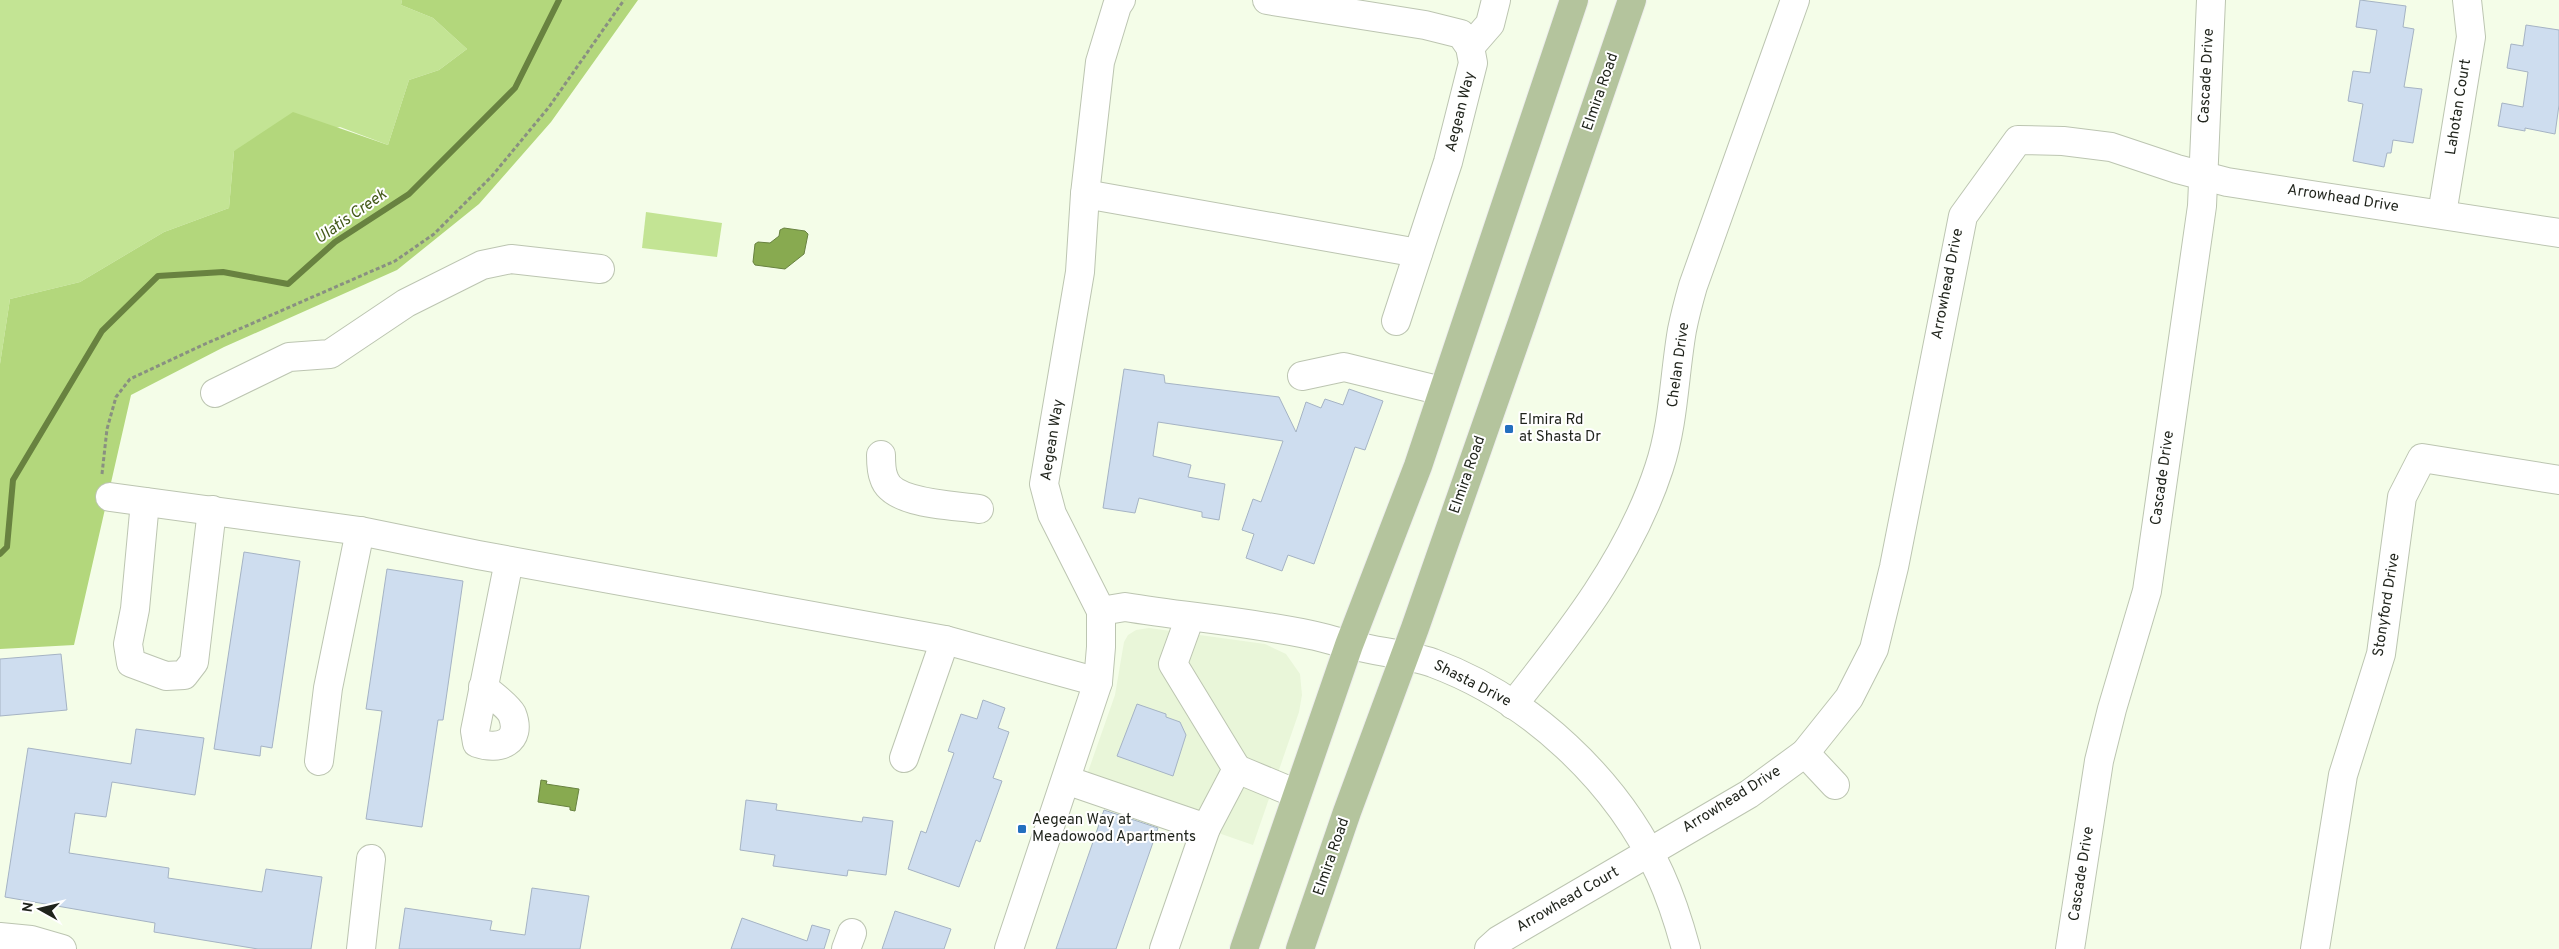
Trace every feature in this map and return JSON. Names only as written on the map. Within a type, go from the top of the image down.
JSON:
[{"type":"main road","points":[[1244,949],[1349,645],[1418,466],[1574,0]]},
{"type":"main road","name":"Elmira Road","points":[[1300,949],[1347,812],[1404,657],[1632,0]]},
{"type":"street","name":"Aegean Way","points":[[1009,949],[1098,682],[1101,610],[1052,514],[1044,484],[1080,272],[1085,194],[1100,62],[1117,6],[1121,0]]},
{"type":"street","points":[[1267,0],[1425,25],[1461,34],[1470,47],[1490,24],[1496,0]]},
{"type":"street","name":"Chelan Drive","points":[[1513,704],[1563,642],[1608,578],[1642,511],[1659,467],[1672,415],[1682,330],[1693,286],[1795,0]]},
{"type":"street","name":"Cascade Drive","points":[[2070,949],[2099,761],[2112,709],[2147,591],[2202,206],[2212,0]]},
{"type":"street","name":"Lahotan Court","points":[[2442,214],[2471,37],[2467,0]]},
{"type":"street","name":"Aegean Way","points":[[1396,322],[1448,162],[1473,63],[1470,47]]},
{"type":"street","name":"Arrowhead Drive","points":[[1649,853],[1749,794],[1805,753],[1849,698],[1874,649],[1894,566],[1962,216],[2018,140],[2063,140],[2111,147],[2202,176],[2559,233]]},
{"type":"street","points":[[1085,194],[1418,253]]},
{"type":"street","points":[[215,393],[289,357],[330,354],[406,303],[482,265],[510,258],[600,269]]},
{"type":"street","points":[[1302,376],[1344,367],[1442,391]]},
{"type":"street","points":[[881,455],[884,479],[892,491],[907,498],[979,509]]},
{"type":"street","name":"Stonyford Drive","points":[[2315,949],[2343,775],[2381,654],[2402,497],[2408,482],[2422,458],[2559,480]]},
{"type":"street","points":[[106,485],[145,502],[360,531],[509,561],[945,640],[1098,682]]},
{"type":"street","points":[[145,502],[135,609],[128,644],[131,663],[166,676],[184,675],[194,662],[212,510]]},
{"type":"street","points":[[319,761],[328,688],[360,531]]},
{"type":"street","points":[[484,687],[509,561]]},
{"type":"street","name":"Shasta Drive","points":[[1101,610],[1125,608],[1306,634],[1436,665],[1493,691],[1555,737],[1584,764],[1615,800],[1660,873],[1686,949]]},
{"type":"street","points":[[1190,617],[1173,664],[1237,769],[1297,794]]},
{"type":"street","points":[[904,758],[945,640]]},
{"type":"street","points":[[1805,753],[1835,785]]},
{"type":"street","points":[[1164,949],[1206,828],[1237,769]]},
{"type":"street","points":[[1066,780],[1206,828]]},
{"type":"street","name":"Arrowhead Court","points":[[1489,949],[1499,940],[1649,853]]},
{"type":"street","points":[[361,949],[371,859]]},
{"type":"street","points":[[0,937],[31,940],[62,949]]},
{"type":"path","points":[[106,485],[107,428],[116,398],[130,379],[395,261],[434,234],[492,176],[542,114],[624,0]]},
{"type":"shaded area","points":[[0,0],[402,0],[401,5],[433,18],[467,49],[439,70],[409,80],[388,145],[340,127],[234,151],[229,208],[164,232],[80,282],[10,299],[0,364]]},
{"type":"shaded area","points":[[402,0],[638,0],[551,122],[479,204],[397,270],[224,347],[131,395],[74,645],[0,649],[0,364],[10,299],[80,282],[164,232],[229,208],[234,151],[293,112],[388,145],[409,80],[439,70],[467,49],[433,18],[401,5]]},
{"type":"shaded area","points":[[646,212],[722,223],[717,257],[642,248]]},
{"type":"shaded area","points":[[784,228],[805,231],[808,234],[804,254],[785,269],[755,265],[753,262],[755,244],[758,242],[770,243],[779,236],[780,230]]},
{"type":"shaded area","points":[[1149,628],[1265,644],[1286,654],[1300,674],[1302,695],[1299,712],[1253,845],[1083,786],[1115,695],[1124,642],[1128,635],[1136,630]]},
{"type":"shaded area","points":[[541,780],[547,781],[546,784],[579,789],[575,811],[570,810],[570,807],[538,802]]},
{"type":"building","points":[[2360,0],[2406,6],[2403,27],[2414,29],[2404,87],[2422,89],[2413,143],[2393,140],[2391,153],[2387,153],[2384,167],[2353,161],[2363,104],[2348,101],[2353,71],[2370,73],[2377,30],[2356,27]]},
{"type":"building","points":[[2526,25],[2559,30],[2559,105],[2555,134],[2525,128],[2525,131],[2498,126],[2502,103],[2523,107],[2528,72],[2507,68],[2511,44],[2523,46]]},
{"type":"building","points":[[1124,369],[1164,375],[1165,383],[1279,397],[1296,432],[1306,402],[1321,408],[1325,399],[1343,405],[1349,389],[1383,401],[1365,450],[1355,447],[1314,564],[1288,555],[1282,571],[1246,558],[1254,534],[1242,530],[1253,499],[1261,502],[1283,441],[1158,422],[1153,456],[1191,465],[1188,477],[1225,484],[1219,520],[1202,517],[1202,512],[1139,498],[1135,513],[1103,508]]},
{"type":"building","points":[[244,552],[300,561],[272,748],[261,746],[260,756],[214,749]]},
{"type":"building","points":[[387,569],[463,581],[443,720],[438,720],[422,827],[366,819],[382,711],[366,709]]},
{"type":"building","points":[[61,654],[67,710],[0,716],[0,659]]},
{"type":"building","points":[[983,700],[1005,708],[998,728],[1009,732],[993,778],[1002,781],[980,842],[976,840],[959,887],[908,869],[921,831],[926,833],[954,753],[948,751],[961,714],[977,719]]},
{"type":"building","points":[[1137,704],[1166,714],[1166,717],[1180,722],[1186,735],[1173,776],[1117,756]]},
{"type":"building","points":[[136,729],[204,738],[195,795],[112,782],[106,817],[75,813],[69,853],[169,868],[168,878],[262,892],[266,869],[322,877],[311,949],[258,949],[154,932],[155,923],[5,897],[28,748],[131,764]]},
{"type":"building","points":[[746,800],[777,804],[776,810],[862,822],[863,817],[893,821],[886,875],[848,870],[847,876],[773,866],[775,855],[740,850]]},
{"type":"building","points":[[1104,810],[1158,828],[1116,949],[1056,949]]},
{"type":"building","points":[[532,888],[589,896],[580,949],[399,949],[405,908],[492,921],[490,930],[525,935]]},
{"type":"building","points":[[895,911],[951,929],[944,949],[882,949]]},
{"type":"building","points":[[742,918],[807,941],[812,925],[830,930],[824,949],[731,949]]},
{"type":"waterway","name":"Ulatis Creek","points":[[0,554],[7,547],[13,480],[102,331],[158,276],[223,272],[288,284],[335,242],[409,194],[515,88],[559,0]]},
{"type":"place","name":"Elmira Rd at Shasta Dr","points":[[1509,429]]},
{"type":"place","name":"Aegean Way at Meadowood Apartments","points":[[1022,829]]}]
